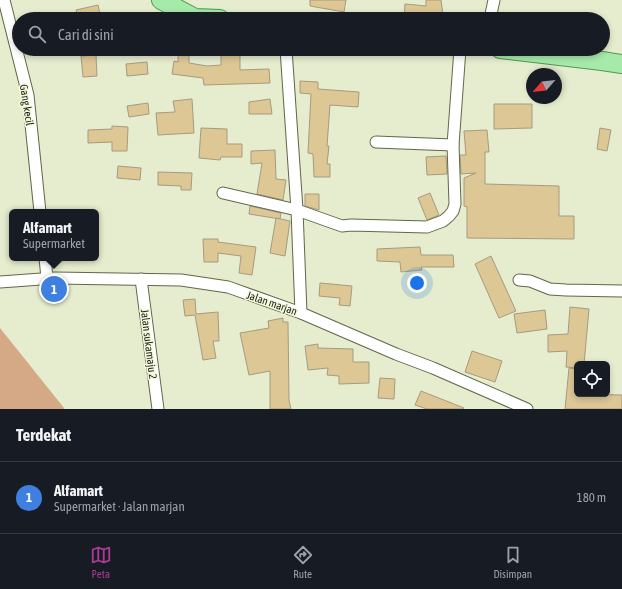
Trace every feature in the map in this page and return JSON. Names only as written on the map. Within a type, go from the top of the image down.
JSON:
[{"type":"main road","points":[[161,0],[184,12]]},
{"type":"main road","points":[[560,56],[622,64]]},
{"type":"street","name":"Gang kecil","points":[[4,0],[12,32]]},
{"type":"street","points":[[491,12],[494,0]]},
{"type":"street","name":"Gang kecil","points":[[18,56],[28,95],[40,209]]},
{"type":"street","points":[[286,56],[297,210],[302,313]]},
{"type":"street","points":[[223,193],[297,210],[342,226],[427,227],[436,225],[449,216],[455,204],[453,145],[459,56]]},
{"type":"street","points":[[376,142],[453,145]]},
{"type":"street","points":[[45,261],[47,278]]},
{"type":"street","name":"Jalan marjan","points":[[0,282],[47,278],[141,279],[181,280],[228,287],[302,313],[527,409]]},
{"type":"street","name":"Jalan sukamaju 2","points":[[141,279],[158,409]]},
{"type":"street","points":[[519,280],[530,281],[550,289],[622,292]]},
{"type":"shaded area","points":[[0,328],[64,408],[64,409],[0,409]]},
{"type":"building","points":[[310,0],[346,0],[344,12],[310,6]]},
{"type":"building","points":[[426,0],[441,0],[443,12],[404,12],[405,4],[426,6]]},
{"type":"building","points":[[98,5],[100,12],[77,12],[76,10]]},
{"type":"building","points":[[81,56],[96,56],[97,76],[83,77]]},
{"type":"building","points":[[178,56],[189,56],[189,63],[207,66],[221,65],[221,56],[240,56],[240,70],[269,69],[270,83],[204,85],[203,78],[172,74],[174,61],[178,62]]},
{"type":"building","points":[[147,62],[148,74],[127,76],[126,64]]},
{"type":"building","points":[[300,81],[318,82],[318,89],[359,92],[358,107],[330,105],[327,164],[330,164],[330,177],[314,177],[313,154],[308,153],[311,94],[300,93]]},
{"type":"building","points":[[192,99],[194,133],[158,135],[156,113],[175,112],[173,101]]},
{"type":"building","points":[[270,99],[272,114],[249,114],[249,102]]},
{"type":"building","points":[[148,103],[149,114],[129,117],[127,106]]},
{"type":"building","points":[[494,104],[532,104],[532,128],[494,129]]},
{"type":"building","points":[[112,126],[128,127],[127,151],[112,151],[112,142],[88,143],[88,130],[112,129]]},
{"type":"building","points":[[201,128],[227,129],[227,144],[242,144],[242,157],[221,157],[220,160],[199,158]]},
{"type":"building","points":[[600,128],[611,130],[607,151],[597,149]]},
{"type":"building","points":[[487,130],[489,152],[485,152],[485,184],[559,186],[559,216],[574,216],[574,239],[467,238],[467,207],[464,206],[464,178],[476,173],[461,174],[460,155],[466,155],[464,131]]},
{"type":"building","points":[[275,150],[276,179],[286,180],[283,200],[257,194],[262,163],[251,164],[251,151]]},
{"type":"building","points":[[446,156],[447,174],[427,175],[426,157]]},
{"type":"building","points":[[118,166],[141,168],[140,180],[117,178]]},
{"type":"building","points":[[158,172],[192,173],[191,190],[181,190],[181,186],[158,185]]},
{"type":"building","points":[[430,193],[439,215],[427,220],[418,198]]},
{"type":"building","points":[[305,194],[319,194],[319,210],[305,206]]},
{"type":"building","points":[[250,206],[281,213],[280,219],[249,214]]},
{"type":"building","points":[[276,218],[290,221],[285,256],[270,253]]},
{"type":"building","points":[[203,239],[218,239],[218,242],[256,247],[252,275],[239,273],[241,256],[218,253],[218,262],[204,262]]},
{"type":"building","points":[[420,247],[421,255],[453,255],[454,267],[421,267],[422,270],[401,272],[400,262],[377,261],[377,249]]},
{"type":"building","points":[[491,256],[516,311],[499,318],[475,264]]},
{"type":"building","points":[[320,283],[352,286],[350,306],[339,305],[340,298],[319,296]]},
{"type":"building","points":[[195,299],[196,314],[218,312],[219,341],[213,341],[216,358],[203,360],[195,315],[185,316],[183,300]]},
{"type":"building","points":[[570,307],[589,309],[584,361],[574,361],[574,368],[566,367],[567,351],[548,352],[548,335],[568,334]]},
{"type":"building","points":[[545,310],[547,329],[517,333],[514,314]]},
{"type":"building","points":[[283,318],[283,322],[288,322],[289,400],[291,409],[270,409],[270,371],[249,375],[240,333],[269,328],[268,321]]},
{"type":"building","points":[[318,344],[318,348],[353,349],[353,362],[369,362],[369,383],[339,384],[339,376],[327,375],[328,368],[308,370],[305,346]]},
{"type":"building","points":[[472,351],[502,361],[495,382],[465,372]]},
{"type":"building","points":[[569,368],[574,369],[574,397],[610,397],[610,395],[622,395],[622,409],[565,409]]},
{"type":"building","points":[[380,378],[395,379],[394,399],[378,398]]},
{"type":"building","points":[[421,391],[464,408],[427,409],[415,405]]},
{"type":"place","name":"Alfamart","points":[[54,289]]}]
